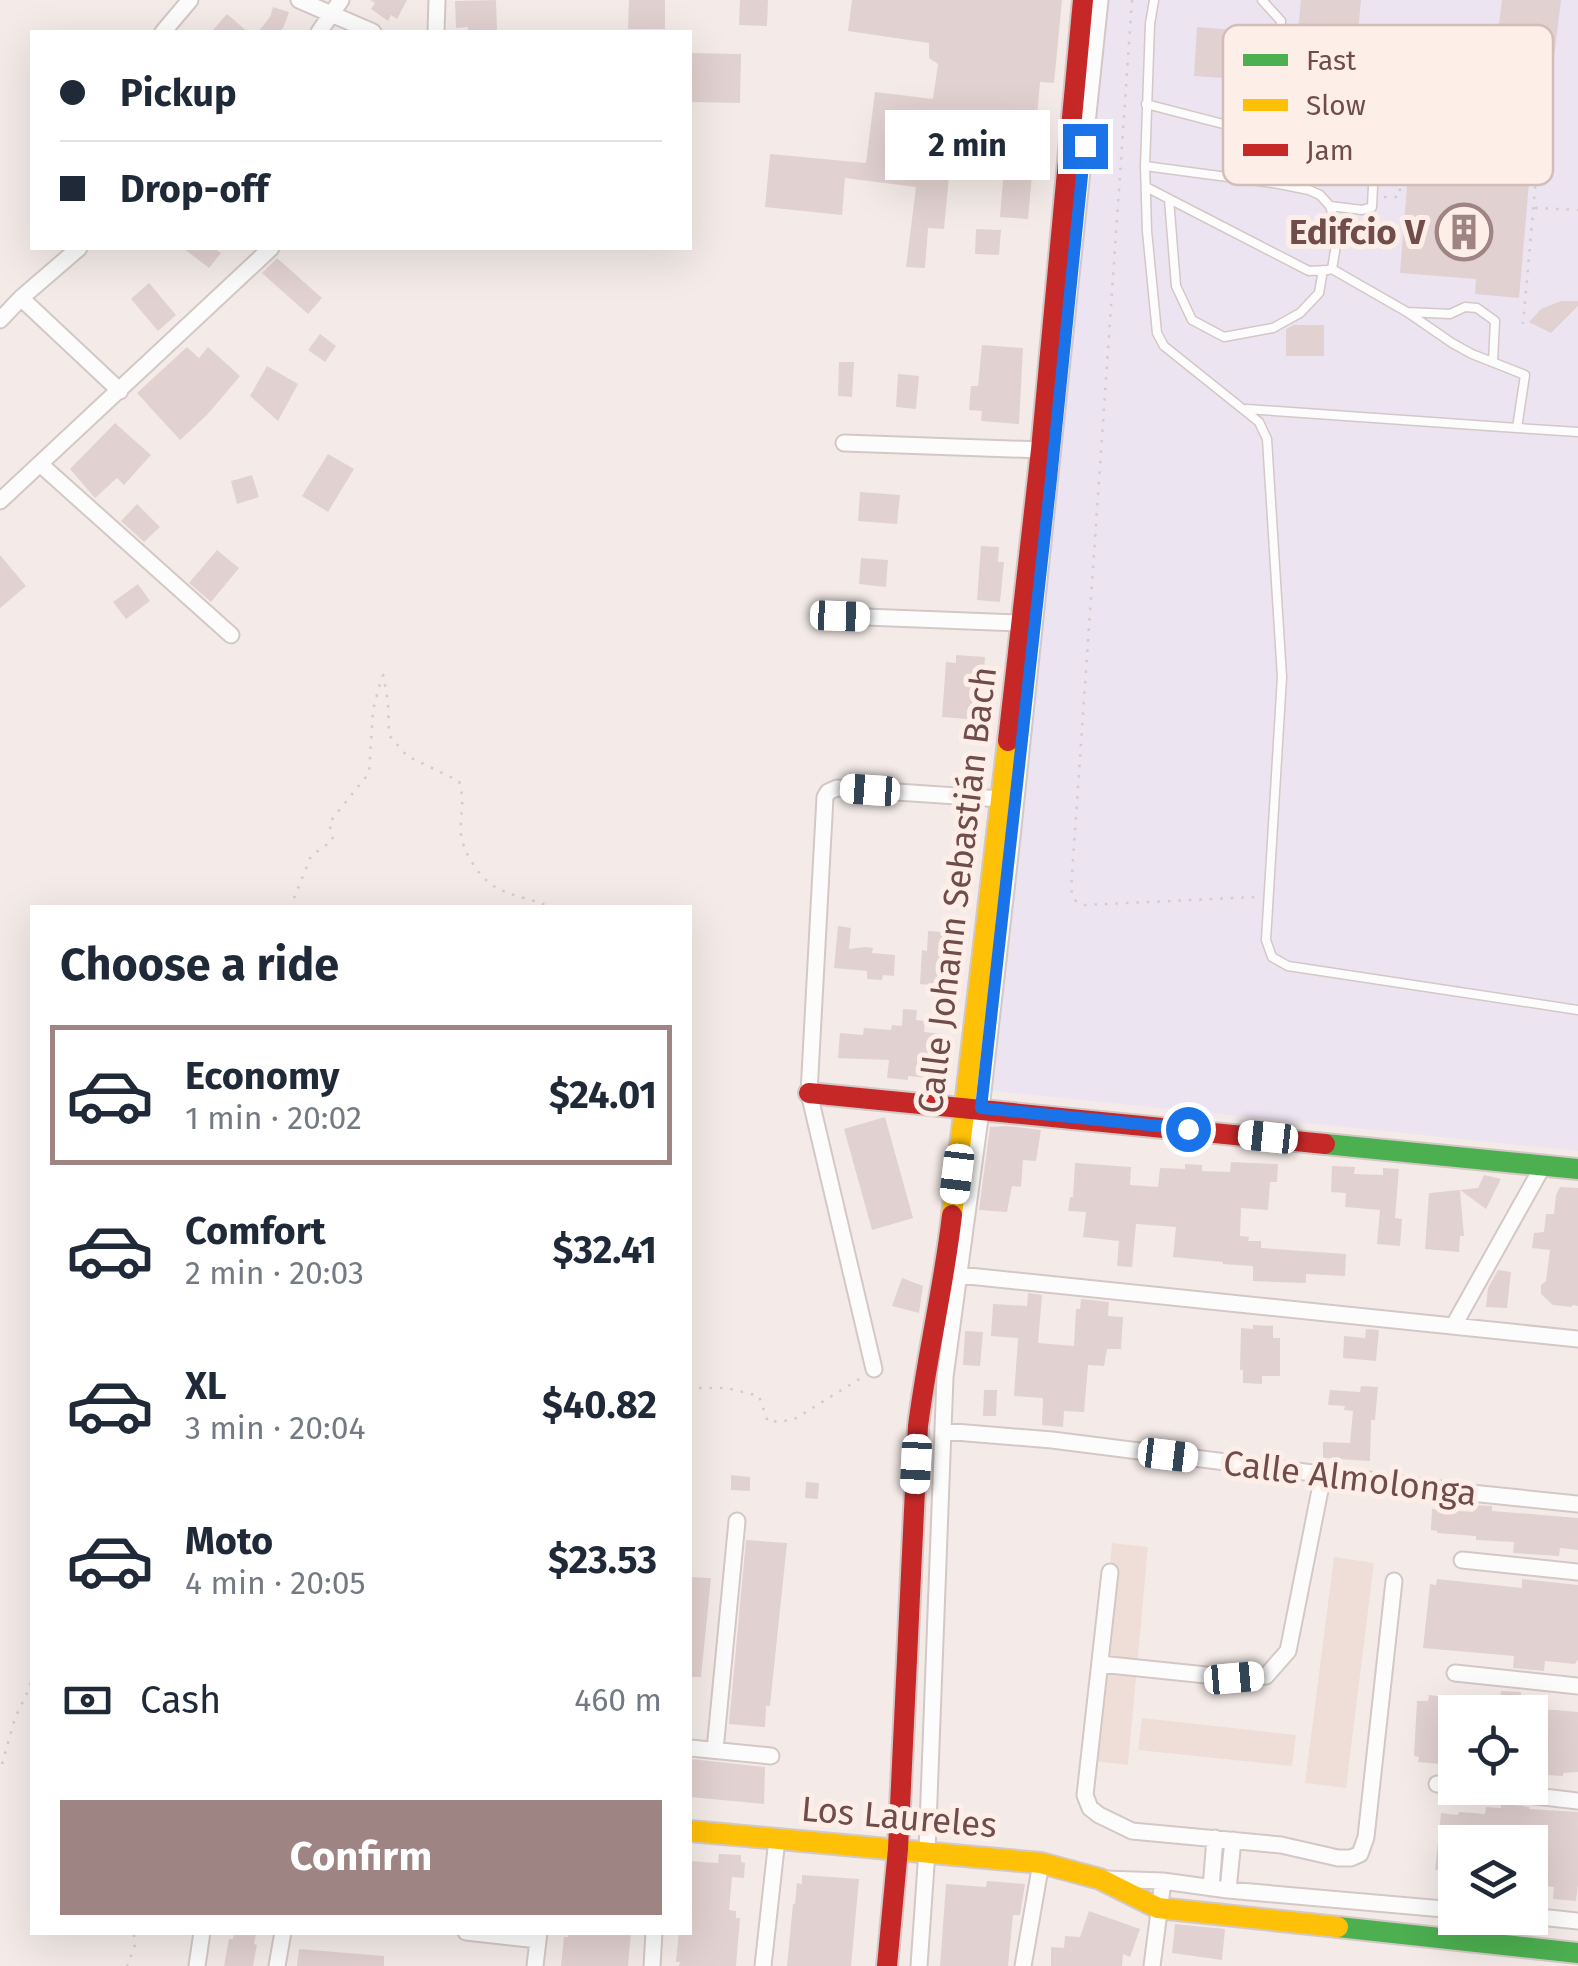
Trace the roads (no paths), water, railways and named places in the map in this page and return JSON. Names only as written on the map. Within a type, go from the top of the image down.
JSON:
[{"type":"street","points":[[165,30],[190,0]]},
{"type":"street","points":[[299,0],[337,7],[371,30]]},
{"type":"street","points":[[436,30],[438,0]]},
{"type":"street","name":"Calle Johann Sebastián Bach","points":[[918,1966],[927,1851],[945,1376],[959,1275],[1001,799],[1041,450],[1083,0]]},
{"type":"street","name":"Calle Johann Sebastián Bach","points":[[887,1966],[898,1849],[918,1426],[973,1108],[1051,479],[1100,0]]},
{"type":"street","points":[[320,30],[337,7]]},
{"type":"street","points":[[0,320],[77,250]]},
{"type":"street","points":[[0,501],[269,250]]},
{"type":"street","points":[[21,298],[120,391]]},
{"type":"street","points":[[844,443],[1041,450]]},
{"type":"street","points":[[40,464],[230,636]]},
{"type":"street","points":[[840,616],[1020,623]]},
{"type":"street","points":[[874,1369],[809,1093],[824,805],[828,792],[837,788],[1001,799]]},
{"type":"street","points":[[809,1093],[1578,1168]]},
{"type":"street","points":[[1454,1325],[1544,1164]]},
{"type":"street","points":[[959,1275],[1578,1339]]},
{"type":"street","name":"Calle Almolonga","points":[[943,1430],[1578,1504]]},
{"type":"street","points":[[1100,1664],[1234,1678],[1266,1676],[1288,1651],[1324,1474]]},
{"type":"street","points":[[715,1750],[737,1522]]},
{"type":"street","points":[[1462,1560],[1578,1572]]},
{"type":"street","points":[[1110,1572],[1085,1795],[1090,1808],[1132,1830],[1281,1845],[1338,1858],[1351,1858],[1364,1848],[1394,1581]]},
{"type":"street","points":[[1454,1673],[1578,1686]]},
{"type":"street","points":[[692,1748],[771,1756]]},
{"type":"street","points":[[1548,1797],[1578,1800]]},
{"type":"street","name":"Los Laureles","points":[[692,1831],[1040,1863],[1100,1879],[1158,1908]]},
{"type":"street","points":[[1211,1888],[1215,1838]]},
{"type":"street","points":[[763,1966],[777,1840]]},
{"type":"street","points":[[1228,1890],[1233,1840]]},
{"type":"street","points":[[1023,1966],[1040,1863]]},
{"type":"street","points":[[1100,1879],[1164,1881],[1438,1909]]},
{"type":"street","points":[[1152,1966],[1164,1881]]},
{"type":"street","points":[[1158,1908],[1578,1952]]},
{"type":"street","points":[[1548,1918],[1578,1921]]},
{"type":"street","points":[[197,1966],[202,1935]]},
{"type":"street","points":[[277,1966],[283,1935]]},
{"type":"street","points":[[652,1966],[654,1935]]},
{"type":"street","points":[[535,1966],[538,1936]]},
{"type":"lane","points":[[1154,0],[1146,104],[1146,187],[1157,333],[1164,346],[1246,409],[1267,438],[1282,677],[1266,940],[1272,957],[1288,966],[1578,1010]]},
{"type":"lane","points":[[1262,0],[1280,25]]},
{"type":"lane","points":[[1146,104],[1223,124]]},
{"type":"lane","points":[[1146,166],[1223,177]]},
{"type":"lane","points":[[1168,199],[1176,286],[1192,320],[1224,336],[1274,328],[1300,313],[1319,293],[1328,270],[1337,239],[1330,206],[1320,195],[1308,190],[1274,185]]},
{"type":"lane","points":[[1330,206],[1362,210],[1372,206],[1373,185]]},
{"type":"lane","points":[[1146,187],[1308,271],[1328,270],[1407,312],[1452,343],[1526,375],[1517,428]]},
{"type":"lane","points":[[1407,312],[1450,314],[1465,307],[1477,308],[1494,321],[1493,362]]},
{"type":"lane","points":[[1246,409],[1578,432]]},
{"type":"place","name":"Edifcio V","points":[[1464,232]]}]
